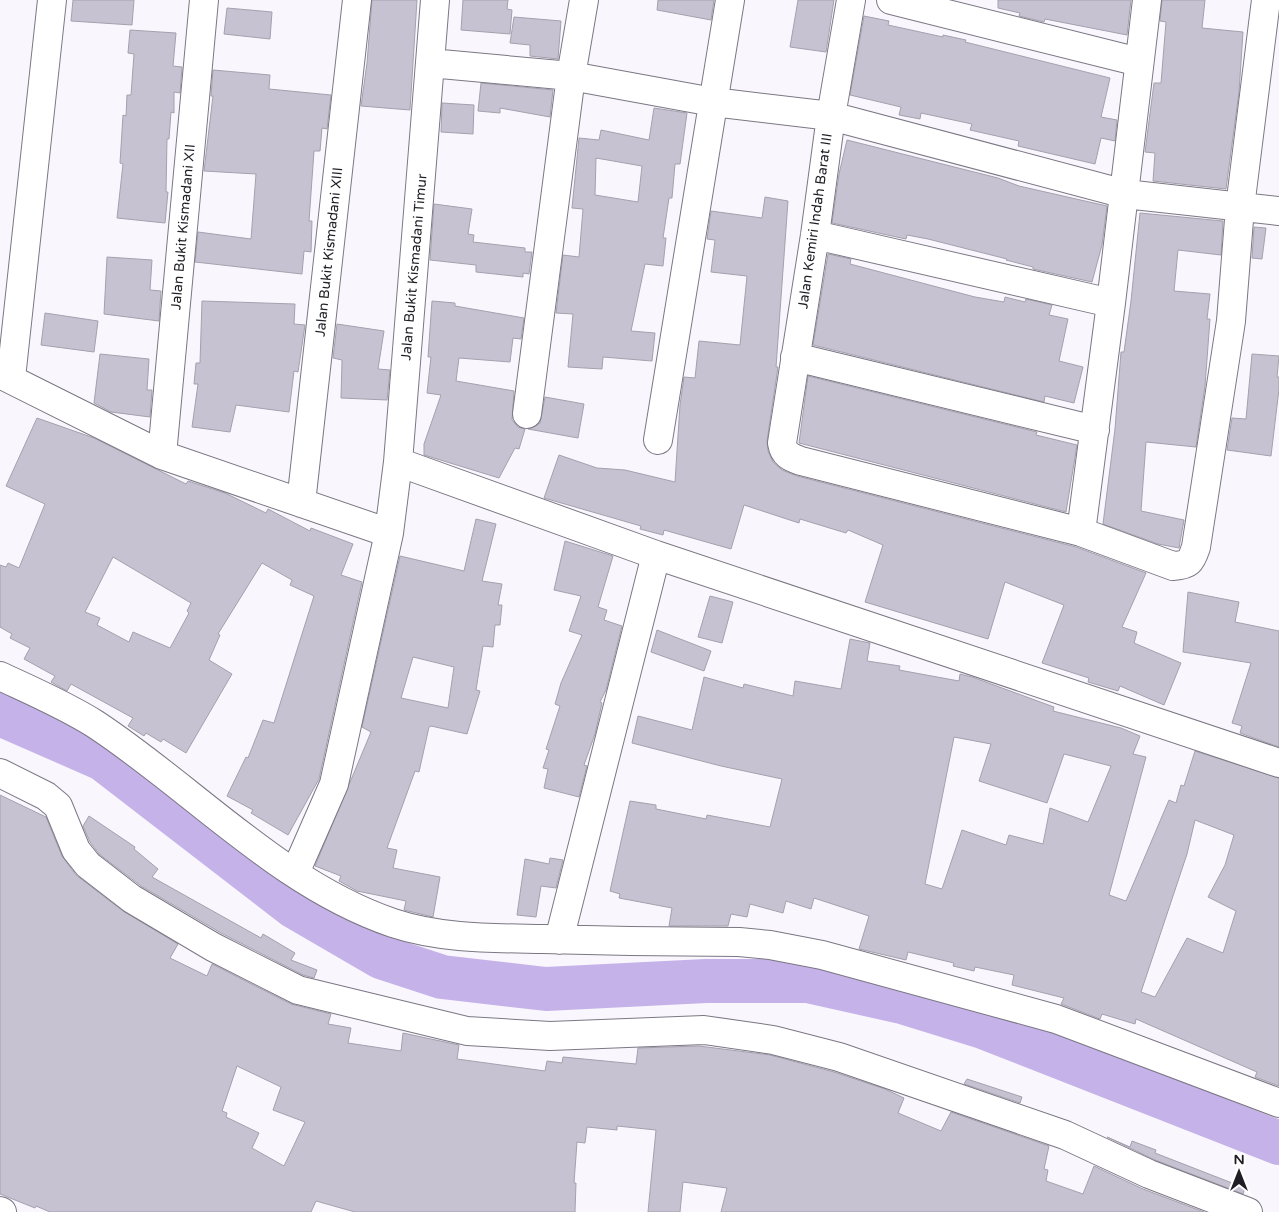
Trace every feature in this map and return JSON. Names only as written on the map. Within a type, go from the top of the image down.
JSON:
[{"type":"street","points":[[52,0],[5,376],[162,455],[389,533]]},
{"type":"street","name":"Jalan Bukit Kismadani XII","points":[[162,455],[204,0]]},
{"type":"street","name":"Jalan Bukit Kismadani XIII","points":[[301,503],[357,0]]},
{"type":"street","name":"Jalan Bukit Kismadani Timur","points":[[295,873],[334,784],[389,533],[398,462],[435,0]]},
{"type":"street","points":[[527,414],[571,76],[584,0]]},
{"type":"street","points":[[658,440],[730,0]]},
{"type":"street","name":"Jalan Kemiri Indah Barat III","points":[[851,0],[831,116],[815,235],[782,443],[786,456],[1081,532]]},
{"type":"street","points":[[890,0],[1139,62]]},
{"type":"street","points":[[1146,0],[1125,194],[1081,532],[1173,566],[1187,566],[1191,562],[1196,547],[1232,321],[1240,207],[1266,0]]},
{"type":"street","points":[[430,63],[571,76],[714,102],[831,116],[1125,194],[1279,211]]},
{"type":"street","points":[[815,235],[1111,303]]},
{"type":"street","points":[[795,357],[1094,430]]},
{"type":"street","points":[[398,462],[656,555],[1279,763]]},
{"type":"street","points":[[559,940],[656,555]]},
{"type":"street","points":[[0,676],[54,701],[95,725],[295,873],[350,905],[418,930],[468,937],[739,942],[770,945],[822,955],[1056,1019],[1279,1103]]},
{"type":"street","points":[[0,772],[46,796],[58,806],[76,850],[88,864],[132,899],[213,947],[298,990],[467,1031],[550,1036],[704,1030],[773,1040],[857,1063],[1065,1135],[1149,1174],[1248,1212]]},
{"type":"building","points":[[73,0],[134,0],[132,25],[71,21]]},
{"type":"building","points":[[372,0],[417,0],[410,110],[361,106],[367,63]]},
{"type":"building","points":[[463,0],[508,0],[507,9],[512,10],[510,34],[461,30]]},
{"type":"building","points":[[658,0],[714,0],[711,20],[657,10]]},
{"type":"building","points":[[798,0],[834,0],[826,52],[790,47]]},
{"type":"building","points":[[998,0],[1131,0],[1127,35],[1045,19],[1044,22],[1019,16],[1020,13],[998,8]]},
{"type":"building","points":[[1162,0],[1205,0],[1202,28],[1243,32],[1239,92],[1226,189],[1153,181],[1155,153],[1145,152],[1154,83],[1161,83],[1166,22],[1160,21]]},
{"type":"building","points":[[227,8],[272,12],[270,39],[224,34]]},
{"type":"building","points":[[864,16],[889,21],[888,25],[966,40],[965,42],[1110,78],[1101,117],[1117,120],[1115,141],[1101,138],[1095,164],[1018,146],[1019,141],[970,130],[972,124],[921,113],[920,119],[899,115],[901,107],[850,95]]},
{"type":"building","points":[[514,17],[561,21],[558,59],[530,56],[530,45],[510,43]]},
{"type":"building","points":[[130,30],[176,33],[173,66],[182,67],[180,93],[174,92],[174,113],[171,112],[169,139],[167,139],[166,192],[168,192],[165,223],[117,218],[123,164],[120,163],[123,115],[126,116],[127,95],[131,95],[134,54],[128,53]]},
{"type":"building","points":[[213,70],[270,75],[269,89],[331,95],[327,129],[322,128],[320,151],[314,151],[309,221],[312,221],[311,252],[304,251],[302,274],[195,262],[198,232],[251,239],[256,174],[204,171],[213,96],[211,96]]},
{"type":"building","points":[[481,83],[553,90],[550,117],[500,108],[500,113],[478,111]]},
{"type":"building","points":[[442,103],[474,105],[473,134],[441,132]]},
{"type":"building","points":[[654,108],[687,113],[680,164],[675,164],[672,198],[669,198],[663,238],[666,238],[663,266],[645,264],[631,331],[655,333],[652,361],[603,357],[602,369],[568,367],[573,314],[556,313],[563,255],[579,257],[583,209],[572,208],[579,138],[599,140],[601,130],[649,140]],"holes":[[[596,158],[642,166],[638,202],[595,195]]]},
{"type":"building","points":[[847,140],[998,178],[1019,186],[1107,206],[1102,245],[1092,282],[1033,269],[1033,267],[1007,259],[928,239],[907,235],[906,239],[832,223],[839,174]]},
{"type":"building","points":[[765,197],[788,201],[776,367],[778,367],[767,441],[768,451],[773,462],[782,470],[797,476],[1076,547],[1146,573],[1122,627],[1137,632],[1134,643],[1181,663],[1164,705],[1120,686],[1118,691],[1088,682],[1089,678],[1042,663],[1064,605],[1005,582],[988,639],[865,602],[883,545],[848,530],[846,533],[800,519],[799,523],[744,505],[731,549],[664,530],[663,535],[640,529],[641,526],[544,498],[559,455],[597,468],[625,470],[675,482],[680,405],[684,377],[695,378],[699,341],[740,345],[747,276],[711,272],[715,240],[707,239],[711,211],[762,218]]},
{"type":"building","points":[[434,204],[472,209],[468,234],[474,235],[473,242],[525,248],[525,252],[532,252],[529,274],[523,273],[523,277],[476,272],[476,265],[430,260]]},
{"type":"building","points":[[1140,213],[1223,221],[1221,255],[1178,250],[1174,291],[1210,294],[1207,319],[1210,319],[1205,386],[1196,447],[1146,442],[1141,511],[1184,520],[1179,548],[1158,544],[1103,524],[1115,429],[1121,352],[1124,352],[1131,301]]},
{"type":"building","points":[[1254,227],[1266,228],[1262,259],[1252,258]]},
{"type":"building","points":[[828,254],[851,259],[850,264],[975,297],[1004,302],[1005,297],[1025,302],[1026,299],[1052,305],[1049,315],[1068,319],[1059,361],[1083,367],[1074,403],[1045,396],[1044,402],[813,345]]},
{"type":"building","points":[[107,257],[152,260],[150,290],[161,291],[159,321],[104,314]]},
{"type":"building","points":[[202,301],[295,304],[294,324],[305,325],[298,372],[294,371],[289,412],[236,405],[230,432],[192,427],[198,384],[194,384],[196,363],[200,363]]},
{"type":"building","points":[[432,301],[455,303],[455,306],[524,318],[521,339],[513,338],[510,362],[459,358],[456,381],[514,391],[512,420],[518,427],[525,429],[519,449],[515,448],[499,478],[424,455],[424,444],[441,395],[427,393],[431,357],[428,357]]},
{"type":"building","points":[[45,313],[98,321],[94,352],[41,345]]},
{"type":"building","points":[[337,324],[384,331],[378,369],[390,370],[387,400],[341,398],[342,360],[333,358]]},
{"type":"building","points":[[100,354],[149,359],[147,390],[152,390],[150,417],[111,412],[94,403]]},
{"type":"building","points":[[1252,354],[1279,356],[1277,377],[1279,377],[1279,389],[1271,456],[1227,450],[1232,418],[1246,419]]},
{"type":"building","points":[[808,376],[1037,432],[1036,435],[1077,445],[1066,512],[799,443]]},
{"type":"building","points":[[545,397],[584,404],[578,438],[528,429],[540,423]]},
{"type":"building","points":[[37,418],[94,438],[186,484],[188,481],[225,493],[266,513],[268,509],[310,531],[311,528],[353,544],[341,575],[362,582],[319,779],[288,835],[251,813],[253,810],[227,796],[246,757],[248,758],[263,720],[274,723],[314,596],[290,585],[292,580],[262,563],[218,634],[220,635],[209,660],[232,674],[186,753],[163,739],[161,742],[146,733],[144,736],[128,726],[133,718],[71,684],[67,691],[51,682],[55,676],[24,659],[30,648],[10,638],[12,634],[0,627],[0,565],[6,567],[8,563],[19,568],[45,504],[6,486]],"holes":[[[113,557],[191,603],[187,611],[189,613],[170,648],[133,632],[129,642],[97,625],[100,618],[85,612]]]},
{"type":"building","points":[[476,519],[496,524],[482,581],[502,584],[498,605],[502,605],[500,625],[495,625],[493,647],[483,646],[476,690],[480,691],[467,734],[429,727],[419,772],[415,771],[387,848],[397,850],[393,868],[440,877],[433,917],[404,910],[406,901],[357,891],[339,881],[341,876],[315,866],[371,732],[362,727],[400,556],[464,571]],"holes":[[[413,657],[454,667],[448,708],[401,698]]]},
{"type":"building","points":[[565,541],[613,556],[598,607],[607,610],[604,620],[622,626],[606,690],[600,702],[602,703],[595,734],[584,765],[587,766],[579,797],[544,788],[548,769],[543,768],[549,750],[546,749],[560,706],[555,704],[561,683],[582,635],[569,631],[581,596],[554,590]]},
{"type":"building","points":[[1188,592],[1239,602],[1235,622],[1279,631],[1279,747],[1240,733],[1242,726],[1232,723],[1251,663],[1183,652]]},
{"type":"building","points":[[710,596],[733,602],[722,643],[698,637]]},
{"type":"building","points":[[657,630],[711,651],[704,671],[651,652]]},
{"type":"building","points":[[850,639],[870,643],[867,661],[900,666],[899,670],[959,681],[960,674],[972,677],[1054,707],[1053,711],[1121,728],[1140,736],[1133,754],[1146,757],[1109,895],[1126,901],[1169,800],[1176,803],[1181,785],[1184,786],[1195,751],[1279,778],[1279,1086],[1255,1077],[1257,1072],[1136,1019],[1135,1024],[1102,1014],[1100,1019],[1061,1004],[1064,998],[1012,985],[1014,975],[975,967],[974,971],[953,966],[954,963],[908,952],[906,960],[859,949],[869,916],[814,898],[811,909],[786,901],[783,913],[750,904],[747,917],[731,914],[728,926],[669,926],[672,908],[619,898],[620,894],[610,891],[630,801],[656,805],[656,809],[706,819],[707,815],[770,827],[782,779],[721,766],[632,743],[638,716],[692,730],[704,677],[743,688],[744,684],[793,696],[795,681],[841,689]],"holes":[[[954,737],[991,744],[979,781],[1047,803],[1064,754],[1111,766],[1088,822],[1050,808],[1043,844],[1009,835],[1006,845],[962,830],[942,889],[925,884]],[[1195,820],[1234,835],[1225,865],[1208,897],[1236,911],[1223,953],[1187,938],[1155,997],[1141,992],[1187,854]]]},
{"type":"building","points":[[0,795],[46,817],[62,856],[76,875],[123,911],[178,944],[170,958],[207,976],[212,964],[291,1004],[331,1014],[328,1024],[351,1028],[348,1043],[401,1051],[403,1033],[459,1045],[457,1059],[545,1071],[547,1061],[562,1063],[563,1057],[636,1064],[638,1048],[699,1046],[770,1055],[834,1072],[885,1089],[904,1098],[898,1113],[941,1131],[951,1112],[1049,1146],[1044,1169],[1048,1170],[1046,1181],[1083,1194],[1094,1166],[1143,1189],[1204,1212],[721,1212],[727,1188],[683,1182],[680,1212],[648,1212],[656,1130],[617,1126],[617,1130],[587,1127],[585,1143],[577,1142],[574,1183],[576,1183],[575,1212],[355,1212],[316,1201],[311,1212],[50,1212],[0,1194]],"holes":[[[237,1066],[281,1087],[273,1110],[305,1122],[284,1166],[252,1148],[259,1133],[226,1117],[227,1113],[222,1111]]]},
{"type":"building","points":[[89,816],[135,847],[134,849],[158,869],[152,877],[261,938],[263,934],[295,953],[291,960],[317,970],[314,978],[303,975],[221,933],[141,886],[99,854],[90,842],[83,826]]},
{"type":"building","points":[[550,858],[563,860],[556,888],[541,886],[536,917],[517,915],[525,859],[549,864]]},
{"type":"building","points":[[967,1079],[1022,1097],[1020,1103],[964,1084]]},
{"type":"building","points":[[1107,1137],[1130,1147],[1132,1141],[1156,1150],[1155,1153],[1245,1188],[1243,1194],[1155,1160]]},
{"type":"waterway","points":[[0,714],[103,759],[295,907],[381,957],[442,977],[546,989],[706,981],[808,981],[902,1002],[983,1027],[1279,1143]]}]
